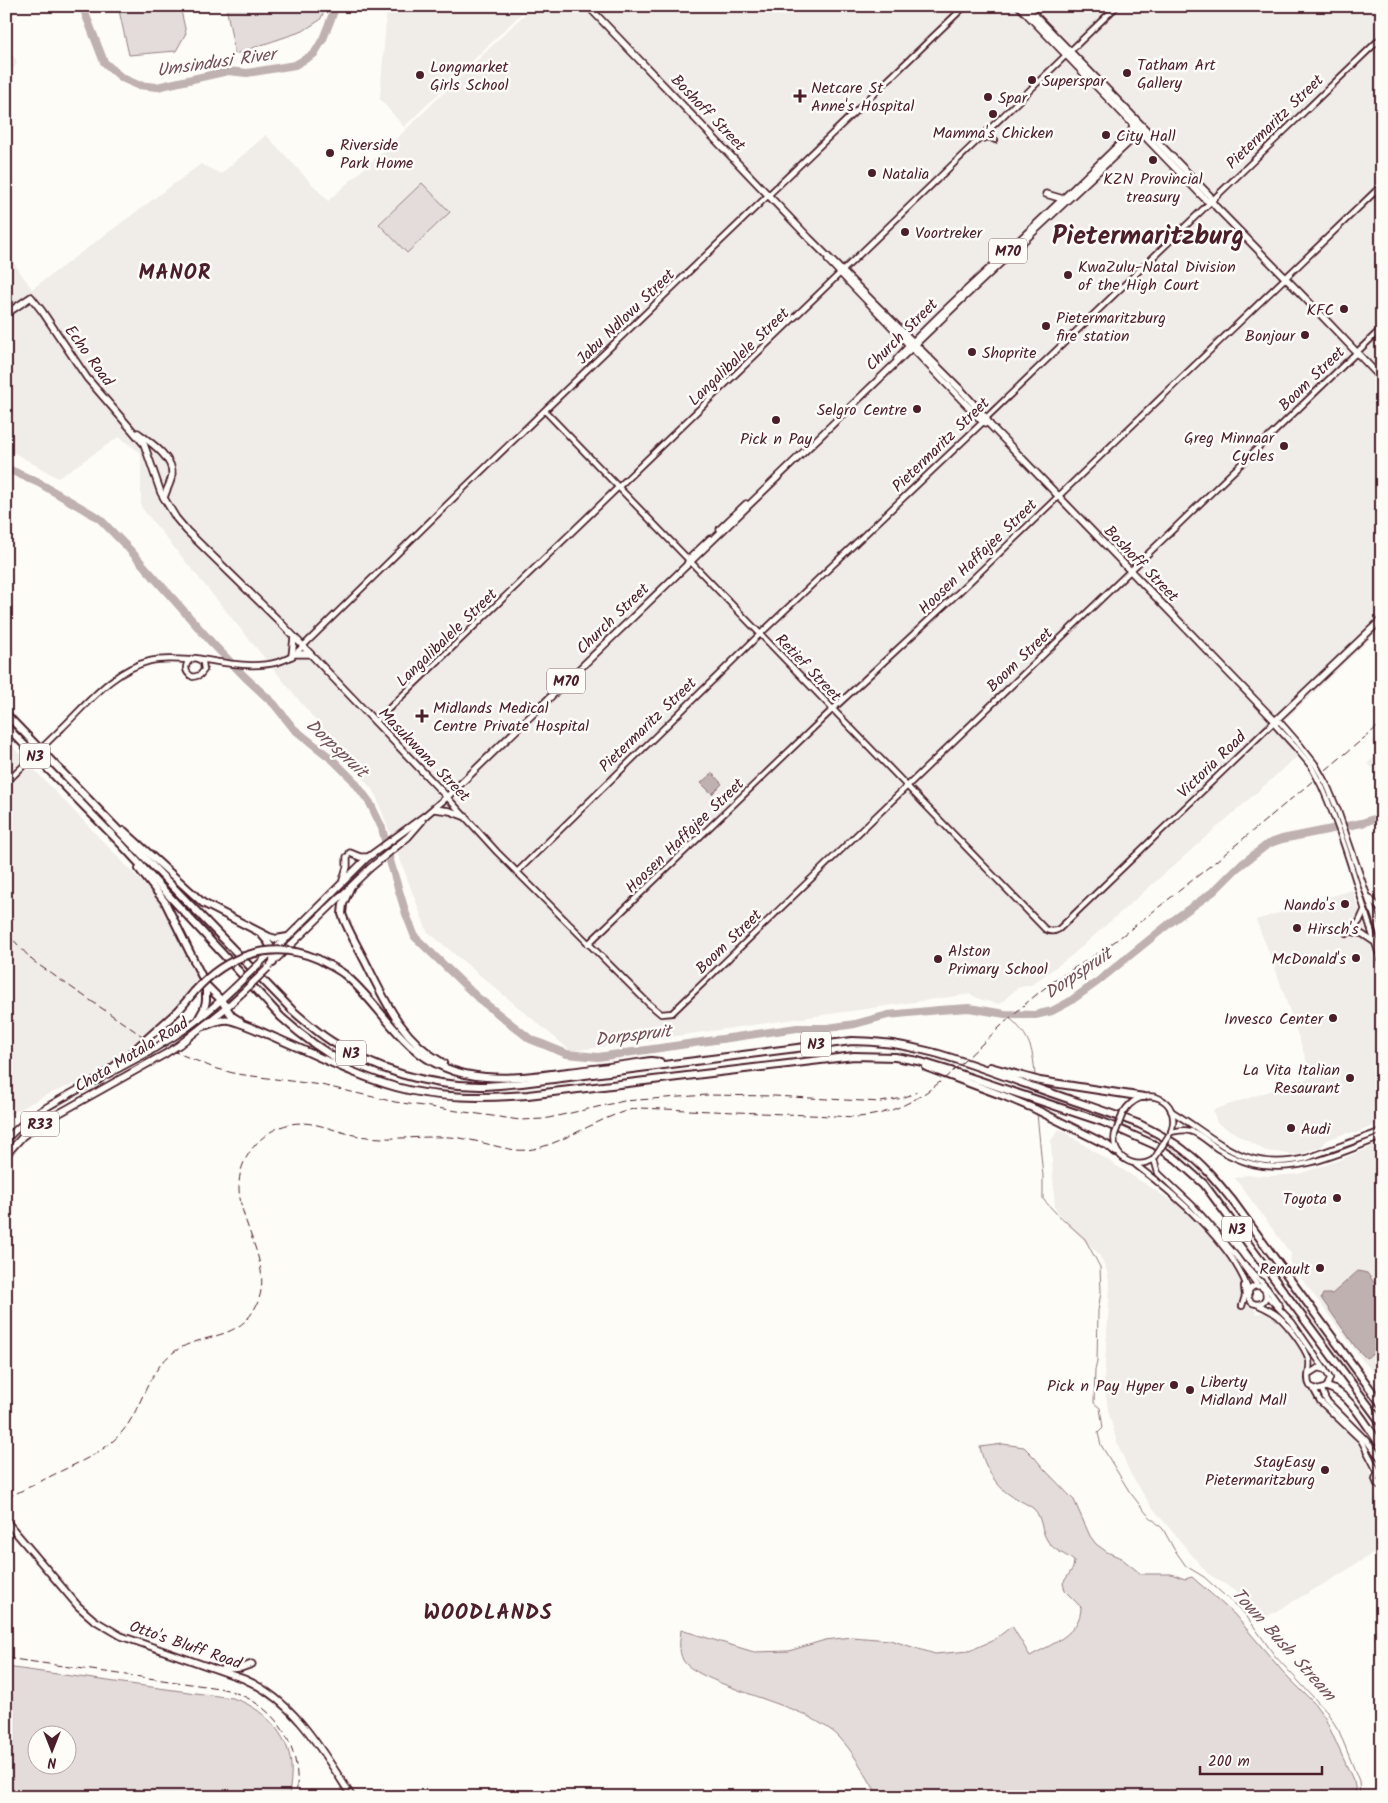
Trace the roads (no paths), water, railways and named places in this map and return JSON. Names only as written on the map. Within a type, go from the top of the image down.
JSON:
[{"type":"highway","name":"N3","points":[[6,714],[292,1010],[331,1042],[364,1060],[388,1070],[448,1084],[480,1086],[522,1083],[852,1041],[898,1043],[979,1064],[1138,1124],[1162,1136],[1186,1152],[1213,1177],[1232,1200],[1382,1405]]},
{"type":"highway","name":"N3","points":[[6,726],[122,845],[281,1018],[326,1054],[396,1085],[430,1094],[483,1098],[528,1096],[854,1056],[895,1057],[918,1061],[952,1071],[1103,1122],[1155,1145],[1176,1159],[1204,1184],[1382,1424]]},
{"type":"highway","points":[[113,823],[131,835],[203,902],[263,936],[274,957],[270,966]]},
{"type":"highway","points":[[122,845],[165,902],[206,985],[235,1018],[259,1031]]},
{"type":"highway","points":[[350,888],[342,909],[344,920],[383,997],[405,1032],[431,1056],[446,1064],[462,1070],[501,1078]]},
{"type":"highway","points":[[252,929],[272,938],[281,939],[288,937]]},
{"type":"highway","points":[[98,1080],[180,1010],[194,992],[220,967],[238,958],[265,951],[298,952],[318,959],[337,969],[351,980],[411,1046],[426,1058],[448,1070],[462,1074],[477,1077],[525,1078],[651,1061],[676,1063]]},
{"type":"highway","points":[[199,1018],[205,1005],[206,985]]},
{"type":"highway","points":[[204,1026],[216,1021],[229,1020],[395,1087],[430,1094]]},
{"type":"highway","points":[[854,1056],[919,1065],[1004,1096],[1038,1110],[1107,1145],[1116,1152]]},
{"type":"highway","points":[[1036,1084],[1144,1097]]},
{"type":"highway","points":[[1324,1388],[1338,1391],[1346,1399],[1382,1448]]},
{"type":"main road","name":"Boshoff Street","points":[[588,6],[912,345],[959,387],[986,422],[1277,723]]},
{"type":"main road","points":[[1019,6],[1210,196],[1212,202],[1382,379]]},
{"type":"main road","points":[[1026,6],[1206,200],[1212,202]]},
{"type":"main road","name":"Church Street","points":[[288,937],[368,857],[434,809],[447,797],[1129,135],[1133,123]]},
{"type":"main road","name":"Church Street","points":[[912,345],[1141,131]]},
{"type":"main road","points":[[1046,194],[1063,199]]},
{"type":"main road","name":"Echo Road","points":[[21,304],[31,297],[87,378],[131,427],[147,449],[158,488],[164,498]]},
{"type":"main road","points":[[6,314],[21,304],[32,306],[42,311]]},
{"type":"main road","name":"Echo Road","points":[[131,427],[159,451],[172,468],[172,478],[164,498]]},
{"type":"main road","name":"Masukwana Street","points":[[164,498],[173,514],[187,531],[303,646],[447,797]]},
{"type":"main road","name":"Victoria Road","points":[[1277,723],[1382,619]]},
{"type":"main road","points":[[294,637],[294,655],[310,654]]},
{"type":"main road","points":[[434,809],[450,811],[466,817]]},
{"type":"main road","name":"Church Street","points":[[288,950],[378,861],[408,837],[426,815]]},
{"type":"main road","points":[[343,882],[348,855],[362,858],[368,857]]},
{"type":"main road","name":"Chota Motala Road","points":[[6,1140],[16,1128],[29,1119],[149,1052],[199,1018],[288,937]]},
{"type":"main road","name":"Chota Motala Road","points":[[6,1154],[23,1136],[40,1124],[179,1045],[226,1008],[288,950]]},
{"type":"main road","name":"Otto's Bluff Road","points":[[6,1521],[78,1606],[94,1620],[129,1640],[216,1668],[256,1684],[287,1707],[309,1732],[352,1797]]},
{"type":"main road","points":[[216,1668],[234,1669],[252,1664]]},
{"type":"street","name":"Jabu Ndlovu Street","points":[[294,655],[965,6]]},
{"type":"street","name":"Langalibalele Street","points":[[375,722],[1117,6]]},
{"type":"street","name":"Pietermaritz Street","points":[[517,872],[760,634],[986,422],[1382,37]]},
{"type":"street","points":[[981,139],[989,138],[995,140]]},
{"type":"street","name":"Hoosen Haffajee Street","points":[[588,944],[833,709],[959,592],[1382,185]]},
{"type":"street","name":"Boom Street","points":[[675,1010],[1382,328]]},
{"type":"street","name":"Retief Street","points":[[545,411],[1045,928],[1052,932],[1059,929]]},
{"type":"street","points":[[6,782],[123,672],[150,661],[198,659],[256,665],[274,664],[294,655]]},
{"type":"street","points":[[198,659],[202,662],[204,670]]},
{"type":"street","points":[[173,660],[186,669],[188,674],[193,677],[200,675],[204,670],[219,661]]},
{"type":"street","points":[[186,669],[189,660]]},
{"type":"street","points":[[1277,723],[1315,764],[1336,812],[1364,910],[1382,964]]},
{"type":"street","name":"Victoria Road","points":[[1059,929],[1277,723]]},
{"type":"street","name":"Masukwana Street","points":[[447,797],[517,872],[657,1012],[665,1014],[675,1010]]},
{"type":"street","points":[[1345,839],[1382,938]]},
{"type":"street","points":[[1366,891],[1382,911]]},
{"type":"street","points":[[1347,934],[1359,922],[1364,910]]},
{"type":"street","points":[[1382,926],[1382,938]]},
{"type":"street","points":[[1353,932],[1362,934],[1375,943]]},
{"type":"street","points":[[1382,1131],[1307,1158],[1271,1163],[1250,1159],[1230,1150],[1171,1111],[1163,1100],[1144,1097],[1133,1101],[1123,1113],[1114,1134],[1116,1152],[1161,1184],[1189,1209],[1228,1253],[1240,1271],[1251,1302],[1277,1315],[1286,1324],[1308,1358],[1310,1372],[1308,1383],[1314,1389],[1320,1401],[1361,1440],[1380,1472],[1376,1476],[1375,1481],[1382,1487]]},
{"type":"street","points":[[1135,1164],[1143,1164],[1154,1159],[1170,1134],[1173,1122],[1171,1111]]},
{"type":"street","points":[[1170,1134],[1182,1130],[1194,1132],[1220,1150],[1238,1159],[1274,1167],[1308,1163],[1382,1137]]},
{"type":"street","points":[[1154,1159],[1158,1173],[1192,1205],[1267,1288],[1330,1378],[1324,1388],[1328,1402],[1364,1438],[1382,1460]]},
{"type":"street","points":[[1237,1257],[1258,1286],[1262,1288],[1266,1295],[1288,1318]]},
{"type":"street","points":[[1240,1271],[1245,1292],[1242,1306]]},
{"type":"street","points":[[1248,1293],[1253,1287],[1258,1286]]},
{"type":"street","points":[[1258,1304],[1264,1301],[1266,1295]]},
{"type":"street","points":[[1310,1372],[1318,1368],[1325,1370]]},
{"type":"street","points":[[1314,1389],[1324,1388]]},
{"type":"waterway","name":"Umsindusi River","points":[[87,6],[85,13],[104,62],[122,78],[138,85],[157,87],[228,71],[247,73],[295,65],[314,54],[323,39],[336,6]]},
{"type":"waterway","name":"Dorpspruit","points":[[6,468],[39,483],[99,518],[213,644],[274,704],[294,729],[333,760],[353,780],[370,803],[382,828],[406,914],[415,937],[478,998],[530,1039],[567,1054],[598,1057],[797,1028],[828,1028],[855,1024],[888,1015],[939,1010],[969,1008],[1005,1014],[1035,1015],[1052,1011],[1069,1002],[1097,982],[1175,919],[1214,891],[1237,868],[1268,844],[1282,839],[1362,823],[1382,816]]},
{"type":"waterway","name":"Town Bush Stream","points":[[1005,1014],[1025,1034],[1033,1056],[1035,1076]]},
{"type":"waterway","name":"Town Bush Stream","points":[[1037,1113],[1043,1176],[1043,1199],[1085,1239],[1100,1267],[1101,1292],[1098,1311],[1094,1403],[1100,1408],[1103,1428],[1098,1433],[1101,1445],[1129,1491],[1146,1513],[1163,1529],[1186,1566],[1204,1577],[1245,1614],[1275,1656],[1327,1712],[1339,1731],[1359,1781],[1360,1797]]},
{"type":"railway","points":[[6,1498],[87,1459],[104,1448],[126,1427],[162,1362],[181,1348],[229,1331],[249,1317],[257,1304],[262,1286],[261,1268],[244,1214],[239,1178],[250,1151],[272,1131],[285,1125],[297,1123],[320,1126],[368,1137],[449,1137],[516,1150],[530,1150],[560,1140],[608,1118],[639,1108],[858,1117],[895,1109],[926,1092],[955,1070],[1041,991],[1103,950],[1145,918],[1382,723]]},
{"type":"railway","points":[[6,932],[33,961],[151,1042],[214,1068],[237,1074],[321,1085],[395,1102],[520,1120],[544,1119],[624,1101],[707,1095],[774,1096],[881,1102],[903,1098],[917,1092]]},
{"type":"railway","points":[[6,1658],[219,1688],[255,1702],[269,1713],[280,1726],[289,1742],[295,1759],[297,1777],[296,1797]]},
{"type":"place","name":"Tatham Art Gallery","points":[[1127,73]]},
{"type":"place","name":"Longmarket Girls School","points":[[420,75]]},
{"type":"place","name":"Superspar","points":[[1032,80]]},
{"type":"place","name":"Netcare St Anne's Hospital","points":[[800,96]]},
{"type":"place","name":"Spar","points":[[988,97]]},
{"type":"place","name":"Mamma's Chicken","points":[[993,114]]},
{"type":"place","name":"City Hall","points":[[1106,135]]},
{"type":"place","name":"Riverside Park Home","points":[[330,153]]},
{"type":"place","name":"KZN Provincial treasury","points":[[1153,160]]},
{"type":"place","name":"Natalia","points":[[872,173]]},
{"type":"place","name":"Voortreker","points":[[905,232]]},
{"type":"place","name":"KwaZulu-Natal Division of the High Court","points":[[1068,275]]},
{"type":"place","name":"KFC","points":[[1344,309]]},
{"type":"place","name":"Pietermaritzburg fire station","points":[[1046,326]]},
{"type":"place","name":"Bonjour","points":[[1305,335]]},
{"type":"place","name":"Shoprite","points":[[972,352]]},
{"type":"place","name":"Selgro Centre","points":[[917,409]]},
{"type":"place","name":"Pick n Pay","points":[[776,420]]},
{"type":"place","name":"Greg Minnaar Cycles","points":[[1284,446]]},
{"type":"place","name":"Midlands Medical Centre Private Hospital","points":[[422,716]]},
{"type":"place","name":"Nando's","points":[[1345,904]]},
{"type":"place","name":"Hirsch's","points":[[1297,928]]},
{"type":"place","name":"McDonald's","points":[[1356,958]]},
{"type":"place","name":"Alston Primary School","points":[[938,959]]},
{"type":"place","name":"Invesco Center","points":[[1333,1018]]},
{"type":"place","name":"La Vita Italian Resaurant","points":[[1350,1078]]},
{"type":"place","name":"Audi","points":[[1291,1128]]},
{"type":"place","name":"Toyota","points":[[1337,1198]]},
{"type":"place","name":"Renault","points":[[1320,1268]]},
{"type":"place","name":"Pick n Pay Hyper","points":[[1174,1385]]},
{"type":"place","name":"Liberty Midland Mall","points":[[1190,1390]]},
{"type":"place","name":"StayEasy Pietermaritzburg","points":[[1325,1470]]},
{"type":"district","name":"Pietermaritzburg","points":[[1148,235]]},
{"type":"district","name":"MANOR","points":[[175,272]]},
{"type":"district","name":"WOODLANDS","points":[[488,1612]]}]
